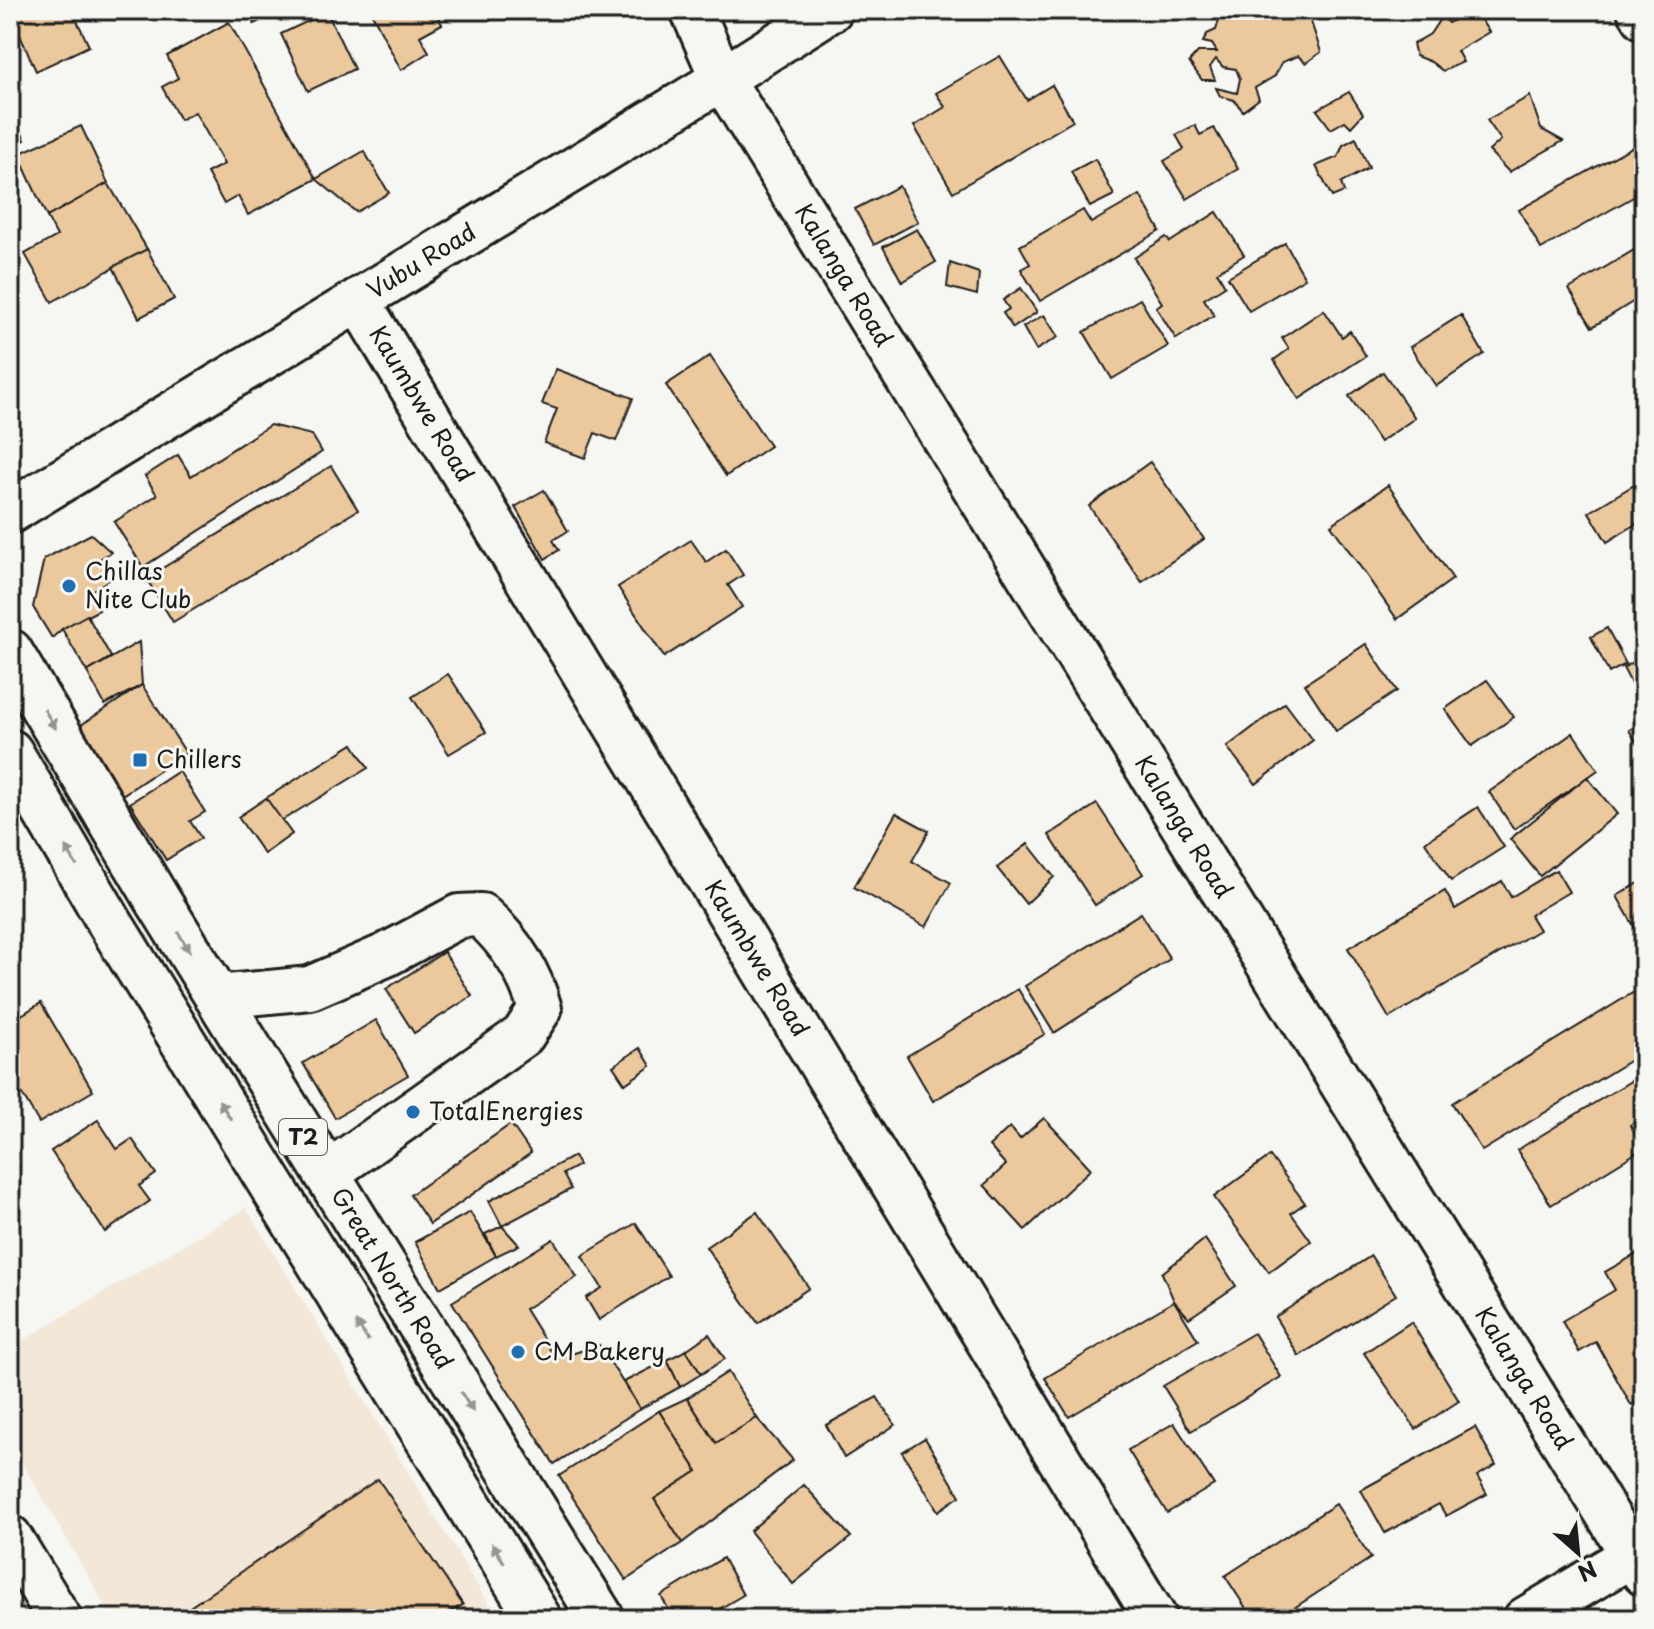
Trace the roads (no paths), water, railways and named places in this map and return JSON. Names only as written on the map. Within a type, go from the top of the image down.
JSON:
[{"type":"main road","name":"Great North Road","points":[[10,652],[217,997],[602,1619]]},
{"type":"main road","name":"T2","points":[[10,752],[110,923],[539,1619]]},
{"type":"street","name":"Kalanga Road","points":[[692,10],[722,79],[1640,1559]]},
{"type":"street","name":"Vubu Road","points":[[10,512],[831,10]]},
{"type":"street","points":[[1639,10],[1644,18]]},
{"type":"street","name":"Kaumbwe Road","points":[[358,300],[1156,1619]]},
{"type":"street","points":[[217,997],[310,988],[386,955],[459,916],[481,915],[503,934],[533,983],[540,1009],[523,1035],[326,1174]]},
{"type":"street","points":[[10,1537],[60,1619]]},
{"type":"street","points":[[1525,1619],[1640,1559]]},
{"type":"place","name":"Chillas Nite Club","points":[[69,586]]},
{"type":"place","name":"Chillers","points":[[140,760]]},
{"type":"place","name":"TotalEnergies","points":[[413,1112]]},
{"type":"place","name":"CM Bakery","points":[[518,1352]]}]
